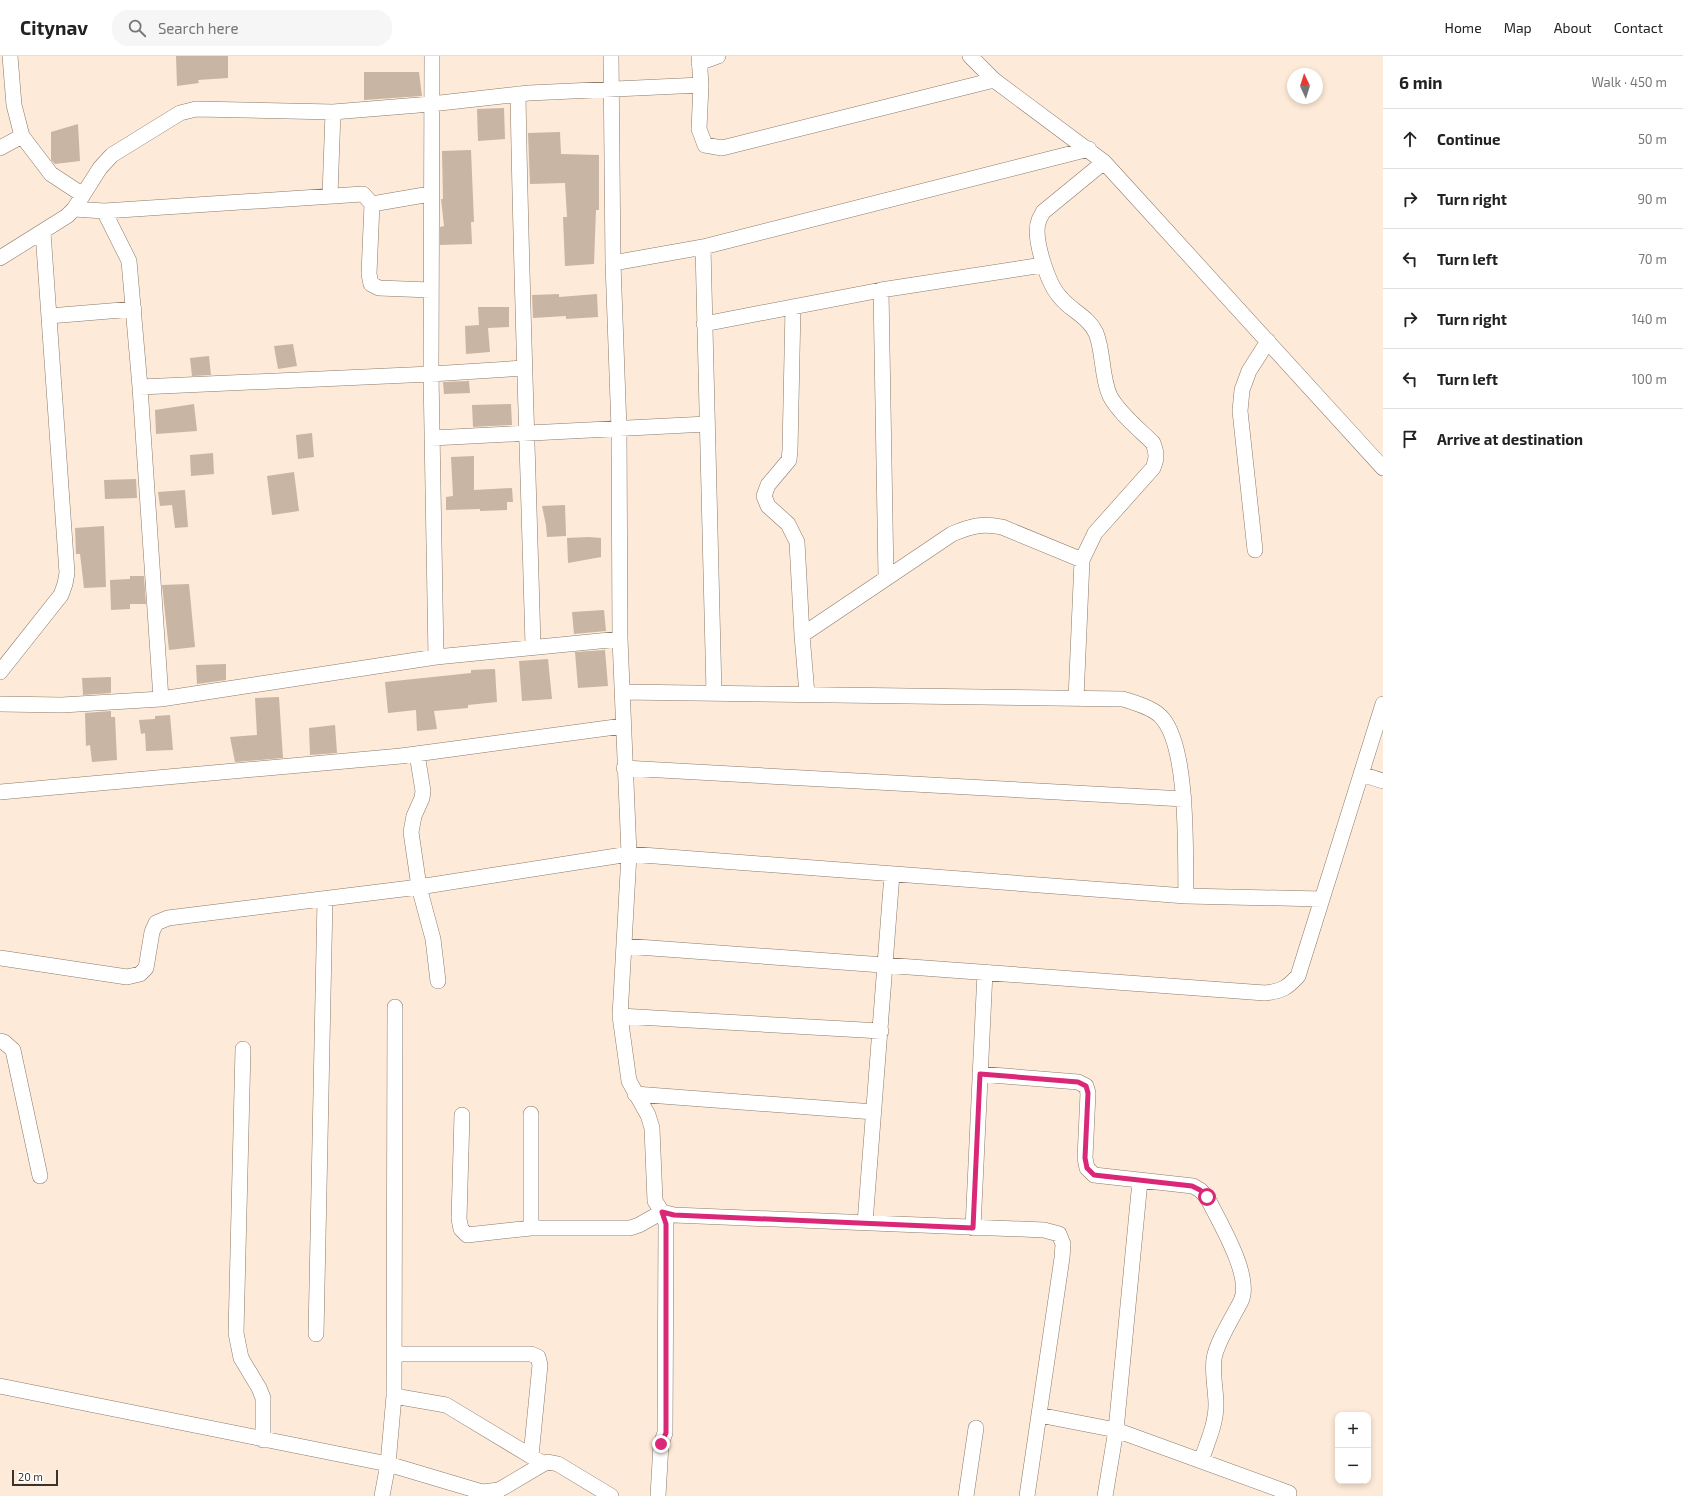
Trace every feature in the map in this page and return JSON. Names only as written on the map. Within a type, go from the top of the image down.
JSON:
[{"type":"street","points":[[10,56],[14,106],[22,136],[51,174],[83,195]]},
{"type":"street","points":[[432,56],[430,290],[436,657]]},
{"type":"street","points":[[611,56],[613,263],[619,429],[620,639],[623,692],[624,768],[629,854],[620,1016],[629,1081],[648,1115],[652,1128],[655,1201],[662,1212],[666,1224],[666,1433],[661,1444],[658,1496]]},
{"type":"street","points":[[718,56],[699,59],[701,85],[699,130],[705,145],[722,148],[994,80]]},
{"type":"street","points":[[970,56],[994,80],[1089,149],[1104,162],[1383,468]]},
{"type":"street","points":[[0,258],[43,232],[74,209],[100,168],[112,155],[180,113],[187,111],[196,109],[333,112],[431,104],[518,94],[611,88],[701,85]]},
{"type":"street","points":[[518,94],[532,646]]},
{"type":"street","points":[[330,196],[333,112]]},
{"type":"street","points":[[0,148],[22,136]]},
{"type":"street","points":[[613,263],[703,247],[1089,149]]},
{"type":"street","points":[[1076,699],[1082,560],[1095,533],[1153,468],[1157,460],[1156,451],[1152,443],[1116,405],[1110,395],[1096,334],[1087,320],[1060,298],[1051,286],[1043,265],[1038,236],[1038,221],[1043,212],[1104,162]]},
{"type":"street","points":[[74,209],[104,211],[363,194],[372,204],[369,274],[371,284],[379,288],[430,290]]},
{"type":"street","points":[[372,204],[430,194]]},
{"type":"street","points":[[104,211],[129,261],[140,387],[161,699]]},
{"type":"street","points":[[0,672],[61,595],[65,584],[66,573],[43,232]]},
{"type":"street","points":[[703,247],[714,693]]},
{"type":"street","points":[[704,324],[881,290],[1043,265]]},
{"type":"street","points":[[881,290],[886,578]]},
{"type":"street","points":[[793,307],[789,460],[768,486],[764,496],[768,506],[788,524],[797,542],[807,694]]},
{"type":"street","points":[[49,316],[134,309]]},
{"type":"street","points":[[1255,550],[1240,411],[1242,390],[1249,371],[1268,341]]},
{"type":"street","points":[[140,387],[431,374],[524,368]]},
{"type":"street","points":[[432,438],[707,424]]},
{"type":"street","points":[[802,635],[952,534],[971,526],[989,524],[1002,527],[1082,560]]},
{"type":"street","points":[[0,704],[62,705],[161,699],[436,657],[532,646],[620,639]]},
{"type":"street","points":[[623,692],[1123,699],[1143,706],[1163,718],[1176,744],[1184,799],[1186,896]]},
{"type":"street","points":[[624,946],[1266,993],[1280,991],[1288,986],[1298,976],[1383,704]]},
{"type":"street","points":[[0,792],[417,754],[623,726]]},
{"type":"street","points":[[417,754],[423,791],[422,798],[414,816],[411,832],[419,887],[434,939],[438,981]]},
{"type":"street","points":[[624,768],[1184,799]]},
{"type":"street","points":[[1361,774],[1383,781]]},
{"type":"street","points":[[0,958],[127,977],[140,974],[146,968],[152,932],[156,923],[168,918],[419,887],[629,854],[1186,896],[1322,899]]},
{"type":"street","points":[[865,1223],[892,874]]},
{"type":"street","points":[[316,1334],[325,899]]},
{"type":"street","points":[[973,1228],[985,972]]},
{"type":"street","points":[[382,1496],[388,1464],[394,1396],[395,1007]]},
{"type":"street","points":[[620,1016],[881,1030]]},
{"type":"street","points":[[0,1041],[4,1042],[13,1050],[40,1176]]},
{"type":"street","points":[[243,1050],[236,1333],[241,1358],[259,1388],[262,1398],[263,1440]]},
{"type":"street","points":[[980,1074],[1078,1082],[1086,1086],[1088,1093],[1085,1158],[1087,1168],[1094,1175],[1192,1186],[1200,1190],[1207,1197],[1238,1258],[1243,1284],[1242,1299],[1216,1351],[1214,1370],[1216,1406],[1215,1417],[1200,1461]]},
{"type":"street","points":[[635,1094],[874,1112]]},
{"type":"street","points":[[531,1114],[531,1228]]},
{"type":"street","points":[[462,1115],[459,1220],[461,1229],[467,1235],[531,1228],[630,1228],[639,1225],[662,1212],[674,1215],[1044,1230],[1058,1234],[1063,1244],[1027,1496]]},
{"type":"street","points":[[1105,1496],[1116,1430],[1140,1181]]},
{"type":"street","points":[[0,1386],[388,1464],[482,1492],[499,1490],[537,1460],[540,1365],[538,1357],[531,1354],[394,1354]]},
{"type":"street","points":[[394,1396],[446,1405],[537,1460],[558,1464],[611,1496]]},
{"type":"street","points":[[1039,1415],[1116,1430],[1289,1493]]},
{"type":"street","points":[[966,1496],[976,1428]]},
{"type":"building","points":[[176,56],[228,56],[228,78],[198,80],[199,83],[177,86]]},
{"type":"building","points":[[364,72],[419,72],[422,96],[364,100]]},
{"type":"building","points":[[504,108],[505,139],[478,141],[477,109]]},
{"type":"building","points":[[78,124],[80,161],[55,164],[51,160],[51,132]]},
{"type":"building","points":[[560,132],[561,154],[599,155],[599,210],[596,210],[594,264],[565,266],[563,217],[567,217],[565,183],[530,184],[528,133]]},
{"type":"building","points":[[471,150],[474,222],[471,222],[472,244],[440,245],[440,227],[444,226],[441,199],[443,199],[442,151]]},
{"type":"building","points":[[559,294],[559,297],[597,294],[598,317],[566,319],[566,316],[533,318],[532,295]]},
{"type":"building","points":[[478,307],[509,307],[509,327],[488,328],[490,352],[466,354],[465,326],[479,325]]},
{"type":"building","points":[[293,344],[297,366],[278,369],[274,346]]},
{"type":"building","points":[[209,356],[211,375],[192,376],[190,358]]},
{"type":"building","points":[[469,381],[470,393],[444,394],[443,382]]},
{"type":"building","points":[[194,404],[197,431],[156,434],[155,410]]},
{"type":"building","points":[[511,404],[512,425],[473,427],[472,405]]},
{"type":"building","points":[[312,433],[314,457],[298,459],[296,435]]},
{"type":"building","points":[[213,453],[214,474],[191,476],[190,455]]},
{"type":"building","points":[[474,456],[474,490],[512,488],[513,502],[507,502],[507,510],[446,510],[446,497],[453,496],[451,457]]},
{"type":"building","points":[[294,472],[299,511],[272,515],[267,476]]},
{"type":"building","points":[[136,479],[137,498],[105,499],[104,480]]},
{"type":"building","points":[[185,490],[188,527],[175,528],[172,505],[160,506],[158,492]]},
{"type":"building","points":[[565,505],[566,536],[547,537],[542,506]]},
{"type":"building","points":[[104,526],[106,587],[84,588],[80,554],[76,554],[75,528]]},
{"type":"building","points":[[567,538],[601,538],[601,557],[568,563]]},
{"type":"building","points":[[130,576],[144,576],[146,604],[130,604],[130,609],[111,610],[110,580],[130,579]]},
{"type":"building","points":[[189,584],[195,647],[169,650],[162,585]]},
{"type":"building","points":[[604,610],[606,631],[574,634],[572,612]]},
{"type":"building","points":[[605,650],[608,686],[578,688],[575,652]]},
{"type":"building","points":[[548,659],[552,699],[522,701],[519,661]]},
{"type":"building","points":[[226,664],[226,680],[197,684],[196,665]]},
{"type":"building","points":[[495,669],[497,702],[468,705],[468,708],[434,711],[437,729],[417,731],[416,710],[388,713],[385,682],[471,673],[471,670]]},
{"type":"building","points":[[111,677],[111,693],[83,695],[82,678]]},
{"type":"building","points":[[279,697],[283,758],[235,762],[230,737],[257,735],[255,698]]},
{"type":"building","points":[[111,711],[111,717],[115,717],[117,760],[92,762],[90,745],[86,746],[85,713]]},
{"type":"building","points":[[170,715],[173,750],[146,751],[145,733],[141,734],[139,720],[155,719],[155,716]]},
{"type":"building","points":[[335,725],[337,753],[310,755],[309,728]]},
{"type":"route","points":[[661,1444],[666,1433],[666,1224],[662,1212],[674,1215],[973,1228],[980,1074],[1078,1082],[1086,1086],[1088,1093],[1085,1158],[1087,1168],[1094,1175],[1192,1186],[1200,1190],[1207,1197]]}]
